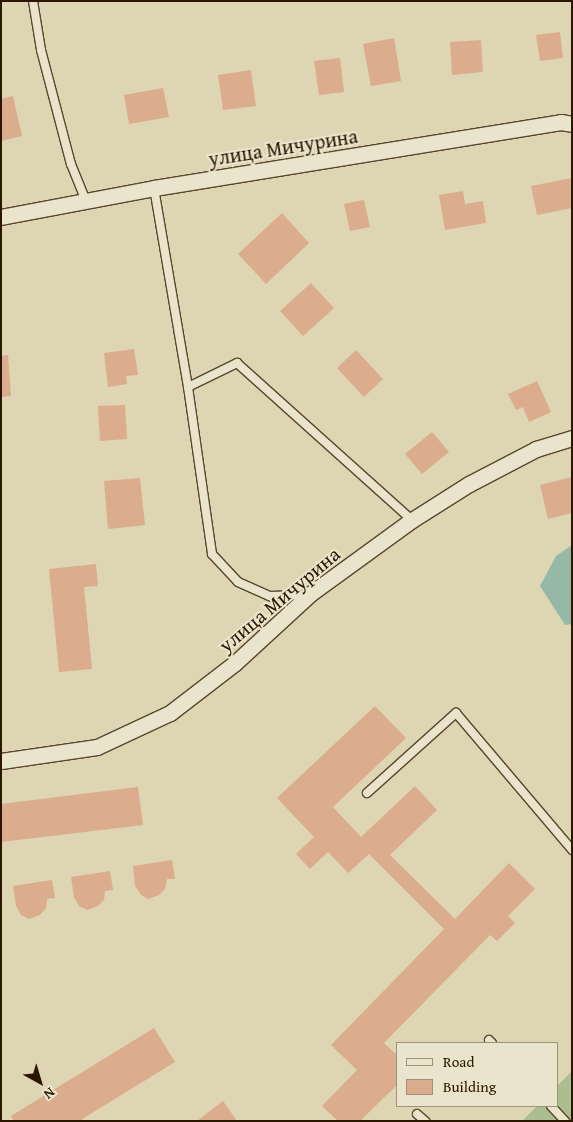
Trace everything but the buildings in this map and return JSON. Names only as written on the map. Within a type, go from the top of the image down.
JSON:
[{"type":"street","name":"улица Мичурина","points":[[1,217],[154,188],[561,122],[572,124]]},
{"type":"street","name":"улица Мичурина","points":[[1,761],[96,747],[170,714],[235,663],[310,594],[412,520],[469,484],[536,449],[572,438]]},
{"type":"lane","points":[[33,1],[46,69],[71,164],[85,200]]},
{"type":"lane","points":[[154,188],[188,387],[212,554],[238,582],[270,596],[310,594]]},
{"type":"lane","points":[[188,387],[237,363],[412,520]]},
{"type":"lane","points":[[367,793],[456,713],[572,850]]},
{"type":"lane","points":[[552,1107],[565,1121]]},
{"type":"lane","points":[[417,1114],[425,1121]]},
{"type":"shaded area","points":[[572,545],[572,624],[565,625],[540,586],[556,556]]},
{"type":"shaded area","points":[[572,1071],[572,1121],[522,1121],[536,1107],[558,1107],[558,1085]]}]
